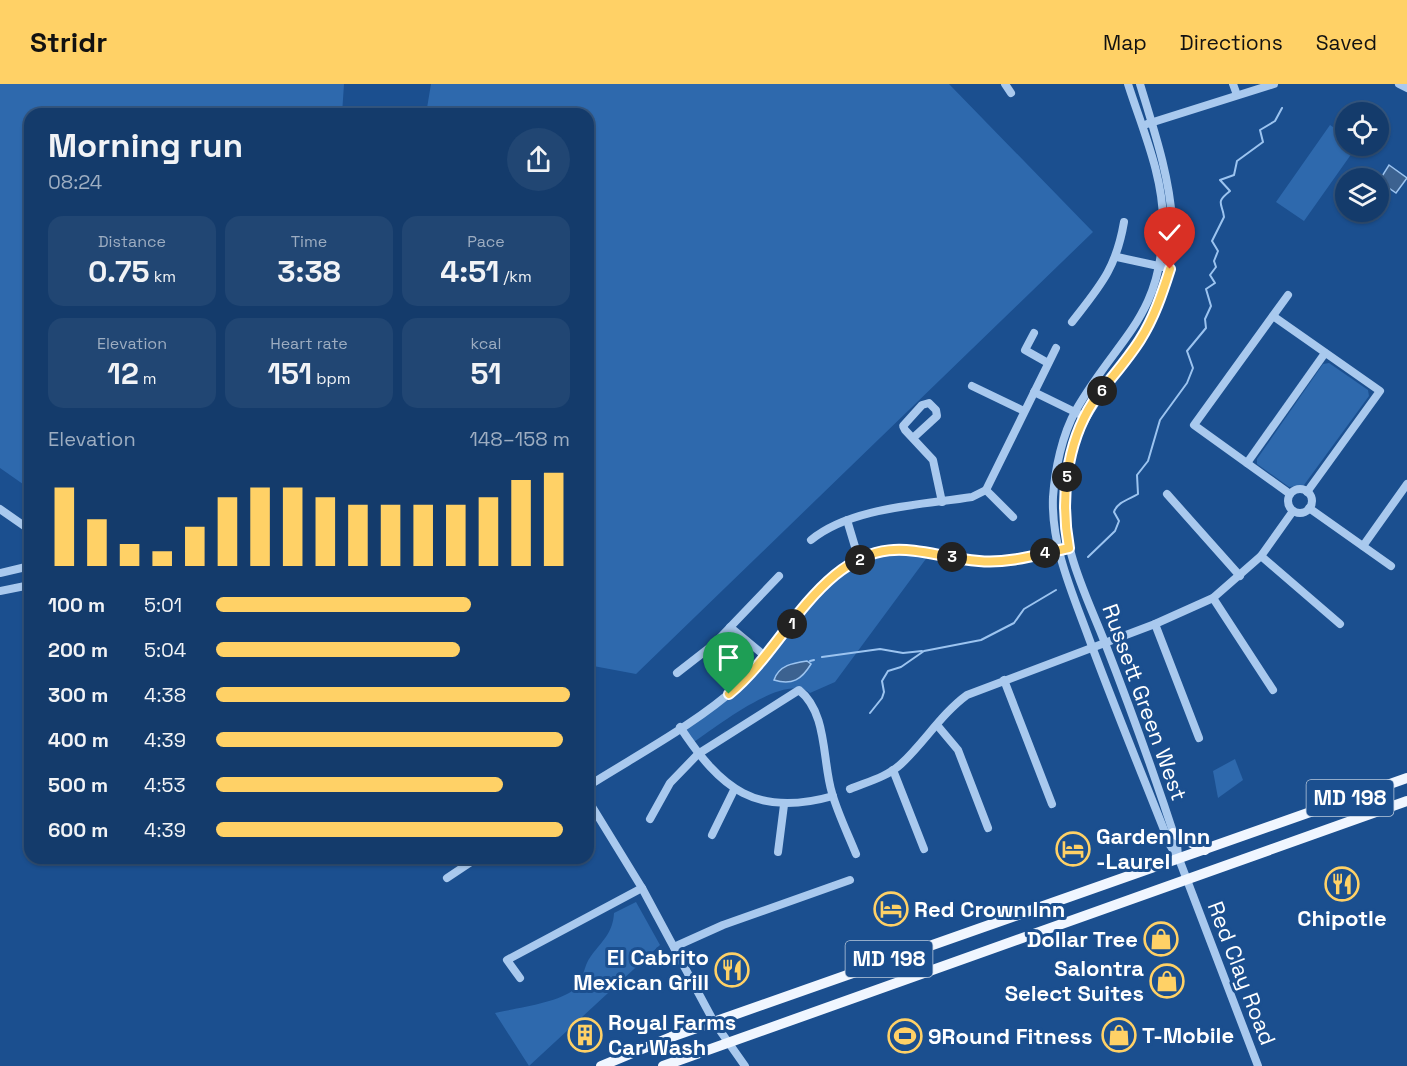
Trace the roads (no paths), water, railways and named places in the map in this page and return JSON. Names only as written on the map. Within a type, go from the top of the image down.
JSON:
[{"type":"main road","name":"MD 198","points":[[601,1066],[714,1022],[1407,778]]},
{"type":"main road","name":"MD 198","points":[[663,1066],[1407,801]]},
{"type":"main road","points":[[1173,833],[1205,850]]},
{"type":"street","points":[[1005,84],[1011,93]]},
{"type":"street","name":"Russett Green West","points":[[1128,84],[1161,196],[1163,225],[1159,266],[1155,285],[1139,321],[1075,411],[1055,476],[1053,519],[1059,550],[1093,648],[1170,845],[1179,859]]},
{"type":"street","name":"Russett Green West","points":[[1140,84],[1173,204],[1174,223],[1170,269],[1152,319],[1141,339],[1085,417],[1071,456],[1065,491],[1069,548],[1173,833],[1179,859]]},
{"type":"street","points":[[1233,84],[1237,96]]},
{"type":"street","points":[[1141,126],[1274,84]]},
{"type":"street","points":[[1399,84],[1407,88]]},
{"type":"street","points":[[1072,322],[1101,284],[1117,257],[1124,222]]},
{"type":"street","points":[[1117,257],[1170,269]]},
{"type":"street","points":[[1288,295],[1194,425],[1290,494]]},
{"type":"street","points":[[1273,316],[1380,391],[1307,492]]},
{"type":"street","points":[[1034,333],[1025,350],[1048,363]]},
{"type":"street","points":[[811,540],[828,528],[847,520],[972,497],[986,490],[1056,348]]},
{"type":"street","points":[[1247,463],[1326,352]]},
{"type":"street","points":[[972,386],[1024,411]]},
{"type":"street","points":[[1034,392],[1085,417]]},
{"type":"street","points":[[913,438],[933,460],[942,502]]},
{"type":"street","points":[[1363,546],[1407,484]]},
{"type":"street","points":[[986,490],[1013,517]]},
{"type":"street","points":[[1290,494],[1300,490],[1307,492]]},
{"type":"street","points":[[1293,511],[1303,513],[1309,508],[1311,502],[1307,492]]},
{"type":"street","points":[[1167,494],[1240,576]]},
{"type":"street","points":[[1290,494],[1288,501],[1293,511]]},
{"type":"street","points":[[1309,508],[1391,566]]},
{"type":"street","points":[[0,509],[24,526]]},
{"type":"street","points":[[850,789],[893,770],[966,695],[1155,624],[1213,598],[1261,556],[1293,511]]},
{"type":"street","points":[[847,520],[859,560]]},
{"type":"street","points":[[594,782],[729,694],[765,656],[825,584],[859,560],[884,552],[914,549],[979,561],[995,561],[1069,548]]},
{"type":"street","points":[[1261,556],[1340,624]]},
{"type":"street","points":[[0,573],[24,567]]},
{"type":"street","points":[[677,673],[730,627],[779,576]]},
{"type":"street","points":[[0,591],[24,586]]},
{"type":"street","points":[[1213,598],[1273,690]]},
{"type":"street","points":[[1155,624],[1199,738]]},
{"type":"street","points":[[730,627],[765,656]]},
{"type":"street","points":[[1004,680],[1052,804]]},
{"type":"street","points":[[650,819],[670,783],[698,754],[798,690],[807,697],[817,718],[833,796],[856,854]]},
{"type":"street","points":[[937,725],[958,750],[988,828]]},
{"type":"street","points":[[680,727],[709,768],[734,789],[784,805],[833,796]]},
{"type":"street","points":[[893,770],[924,849]]},
{"type":"street","points":[[712,835],[734,789]]},
{"type":"street","points":[[778,852],[784,805]]},
{"type":"street","points":[[594,810],[642,888],[726,1043],[745,1066]]},
{"type":"street","name":"Red Clay Road","points":[[1179,859],[1258,1066]]},
{"type":"street","points":[[447,878],[467,864]]},
{"type":"street","points":[[674,947],[716,928],[850,880]]},
{"type":"street","points":[[520,978],[507,960],[642,888]]},
{"type":"waterway","points":[[1088,557],[1115,531],[1119,521],[1114,512],[1116,509],[1121,503],[1138,494],[1137,475],[1148,461],[1160,420],[1187,383],[1193,368],[1187,351],[1206,328],[1205,319],[1211,306],[1206,289],[1215,283],[1210,275],[1216,267],[1214,261],[1218,251],[1212,241],[1224,217],[1222,198],[1230,191],[1220,180],[1234,175],[1237,161],[1263,142],[1260,130],[1275,121],[1282,108]]},
{"type":"waterway","points":[[870,713],[882,698],[884,692],[882,681],[888,671],[901,667],[924,651],[981,640],[1014,623],[1024,609],[1056,590]]},
{"type":"waterway","points":[[822,657],[880,649],[903,653],[922,651]]},
{"type":"waterway","points":[[810,661],[814,660]]},
{"type":"place","name":"Garden Inn -Laurel","points":[[1073,849]]},
{"type":"place","name":"Chipotle","points":[[1342,884]]},
{"type":"place","name":"Red Crown Inn","points":[[891,909]]},
{"type":"place","name":"Dollar Tree","points":[[1161,939]]},
{"type":"place","name":"El Cabrito Mexican Grill","points":[[732,970]]},
{"type":"place","name":"Salontra Select Suites","points":[[1167,981]]},
{"type":"place","name":"Royal Farms Car Wash","points":[[585,1035]]},
{"type":"place","name":"T-Mobile","points":[[1119,1035]]},
{"type":"place","name":"9Round Fitness","points":[[905,1036]]}]
